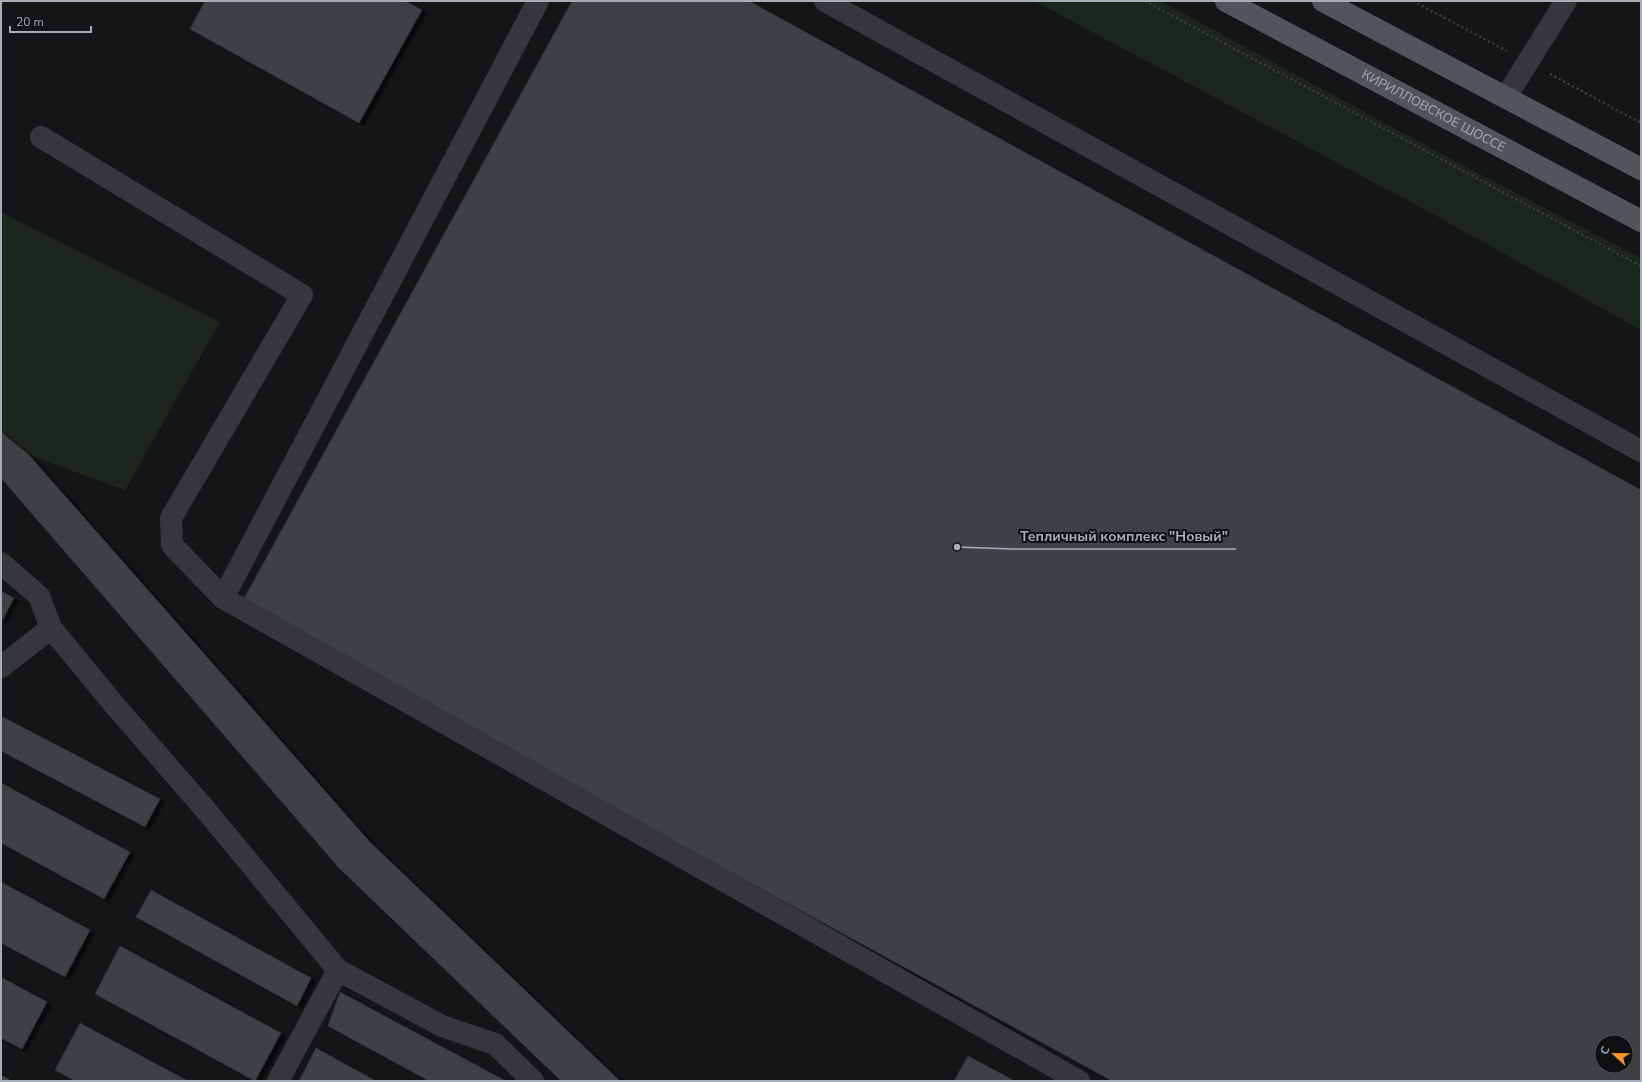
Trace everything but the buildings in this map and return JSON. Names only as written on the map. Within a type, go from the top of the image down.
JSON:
[{"type":"main road","name":"КИРИЛЛОВСКОЕ ШОССЕ","points":[[1226,1],[1641,221]]},
{"type":"main road","points":[[1323,1],[1641,169]]},
{"type":"lane","points":[[223,598],[538,1]]},
{"type":"lane","points":[[825,1],[1641,451]]},
{"type":"lane","points":[[1506,97],[1566,1]]},
{"type":"lane","points":[[41,137],[302,296],[171,518],[172,545],[223,598],[1079,1081]]},
{"type":"lane","points":[[1,563],[39,596],[51,628],[117,708],[204,808],[338,970],[442,1026],[495,1044],[533,1081]]},
{"type":"lane","points":[[1,667],[51,628]]},
{"type":"lane","points":[[278,1081],[338,970]]},
{"type":"path","points":[[1146,1],[1641,266]]},
{"type":"shaded area","points":[[1034,1],[1161,1],[1451,159],[1641,258],[1641,330],[1431,213]]},
{"type":"shaded area","points":[[1,212],[220,322],[125,490],[29,455],[1,432]]},
{"type":"place","name":"Тепличный комплекс \"Новый\"","points":[[957,547]]}]
